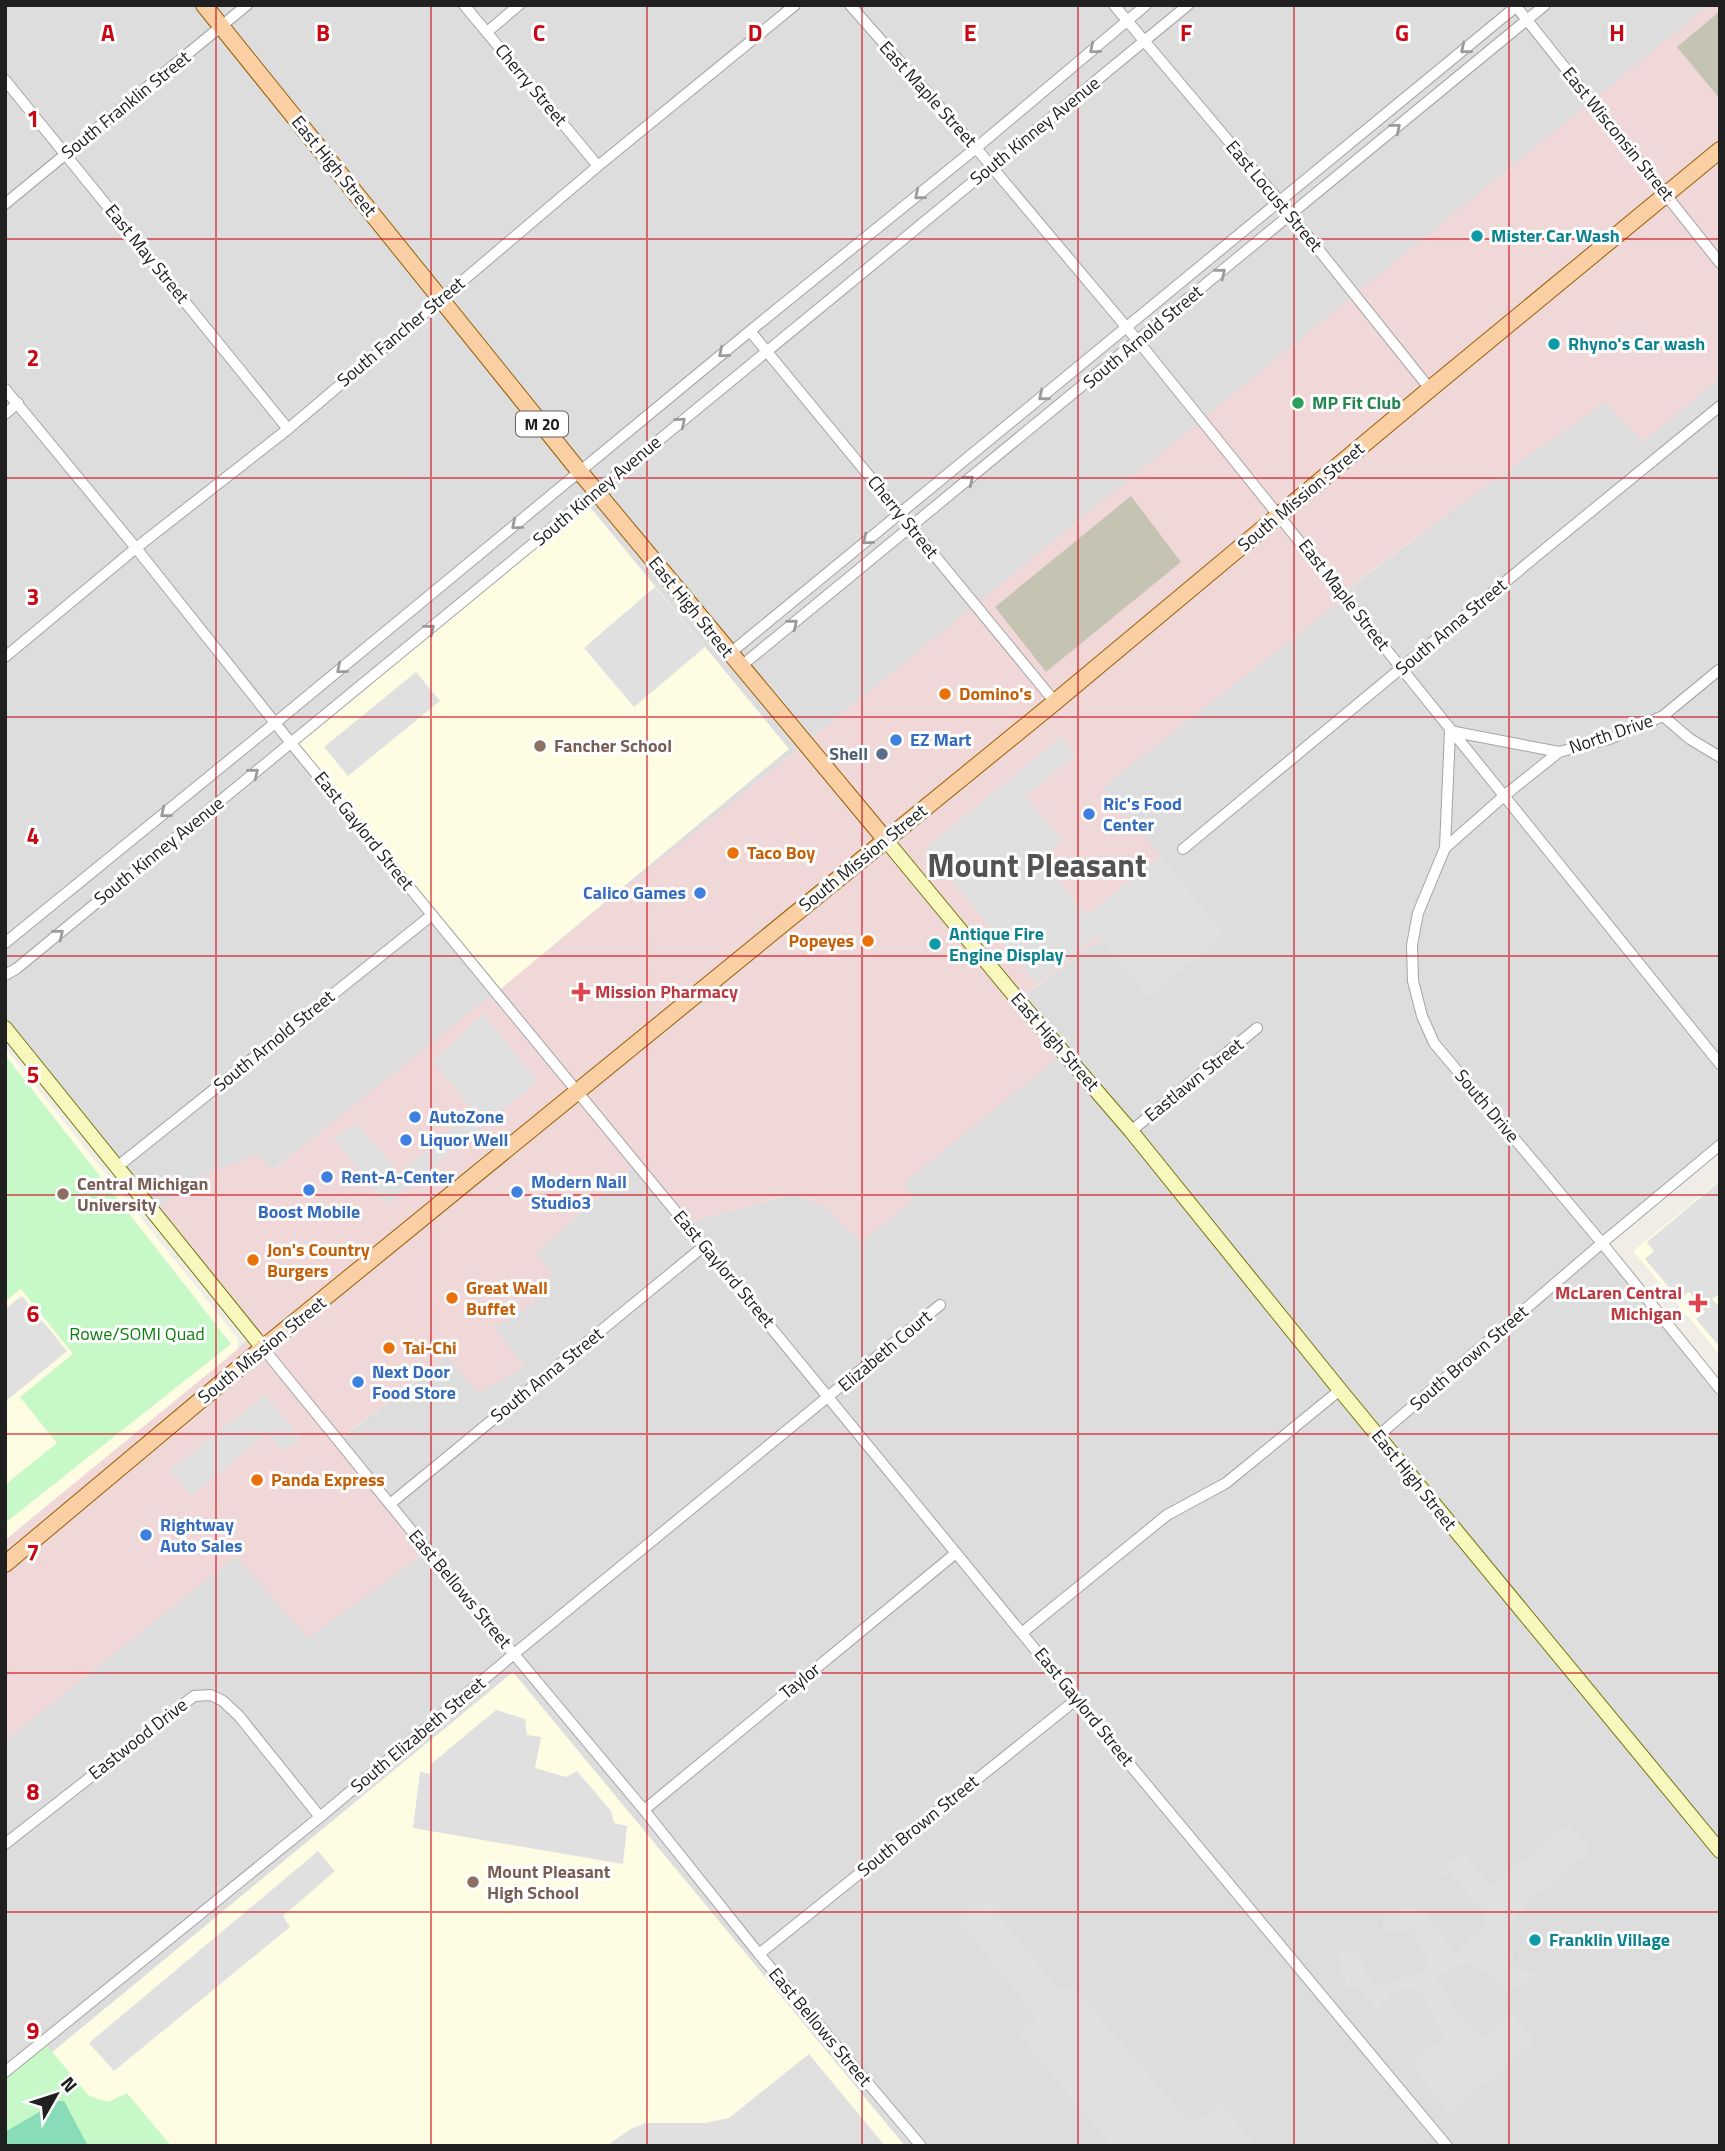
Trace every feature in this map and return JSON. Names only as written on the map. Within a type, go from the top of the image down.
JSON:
[{"type":"main road","name":"East High Street","points":[[204,5],[580,472],[885,839]]},
{"type":"main road","name":"South Mission Street","points":[[5,1564],[263,1348],[1055,702],[1720,150]]},
{"type":"street","name":"South Franklin Street","points":[[5,204],[247,5]]},
{"type":"street","name":"Cherry Street","points":[[464,5],[598,166]]},
{"type":"street","points":[[486,32],[519,5]]},
{"type":"street","name":"South Fancher Street","points":[[5,657],[136,548],[288,429],[598,166],[795,5]]},
{"type":"street","name":"East Maple Street","points":[[850,5],[976,148],[1138,341],[1720,1063]]},
{"type":"street","name":"East Locust Street","points":[[1114,5],[1291,215],[1430,389]]},
{"type":"street","name":"South Kinney Avenue","points":[[5,943],[976,148],[1146,5]]},
{"type":"street","name":"South Kinney Avenue","points":[[5,975],[16,969],[1188,5]]},
{"type":"street","name":"South Arnold Street","points":[[740,667],[1545,5]]},
{"type":"street","name":"South Arnold Street","points":[[729,654],[1516,6]]},
{"type":"street","name":"East Wisconsin Street","points":[[1516,6],[1720,263]]},
{"type":"street","name":"East May Street","points":[[5,80],[288,429]]},
{"type":"street","name":"Cherry Street","points":[[750,331],[1055,702]]},
{"type":"street","name":"East Gaylord Street","points":[[5,389],[432,915],[1447,2146]]},
{"type":"street","points":[[5,414],[18,403]]},
{"type":"street","name":"South Anna Street","points":[[1183,849],[1720,407]]},
{"type":"street","points":[[1663,716],[1720,669]]},
{"type":"street","name":"North Drive","points":[[1505,795],[1559,752],[1609,739],[1663,716],[1690,739],[1720,757]]},
{"type":"street","points":[[1445,848],[1450,731],[1559,752]]},
{"type":"street","name":"South Drive","points":[[1505,795],[1445,848],[1418,913],[1412,945],[1413,981],[1422,1016],[1434,1043],[1720,1389]]},
{"type":"street","name":"East High Street","points":[[885,839],[1131,1131],[1340,1390],[1720,1851]]},
{"type":"street","name":"South Arnold Street","points":[[117,1167],[432,915]]},
{"type":"street","name":"East Bellows Street","points":[[5,1028],[390,1504],[920,2146]]},
{"type":"street","name":"Eastlawn Street","points":[[1131,1131],[1257,1028]]},
{"type":"street","name":"South Brown Street","points":[[1378,1436],[1720,1144]]},
{"type":"street","name":"South Anna Street","points":[[390,1504],[704,1246]]},
{"type":"street","name":"Elizabeth Court","points":[[829,1396],[940,1305]]},
{"type":"street","points":[[1023,1632],[1167,1515],[1226,1483],[1340,1390]]},
{"type":"street","name":"South Elizabeth Street","points":[[5,2072],[320,1817],[829,1396]]},
{"type":"street","name":"Taylor","points":[[644,1810],[956,1553]]},
{"type":"street","name":"Eastwood Drive","points":[[5,1844],[194,1696],[211,1695],[223,1701],[320,1817]]},
{"type":"street","name":"South Brown Street","points":[[759,1954],[1077,1699]]},
{"type":"shaded area","points":[[5,5],[1715,5],[480,1007],[272,1170],[154,1213],[5,1028]]},
{"type":"shaded area","points":[[1709,5],[1720,5],[1720,378],[1643,442],[1605,402],[1343,592],[1346,597],[1103,787],[1163,859],[1206,918],[1104,937],[1018,999],[1063,1053],[904,1183],[914,1199],[861,1242],[826,1207],[795,1194],[685,1223],[636,1163],[536,1253],[551,1273],[550,1292],[494,1328],[525,1366],[479,1393],[447,1356],[338,1440],[428,1551],[308,1638],[236,1556],[5,1741],[5,1540],[250,1338],[154,1213],[197,1178],[257,1154],[273,1170],[817,734]]},
{"type":"shaded area","points":[[1720,11],[1720,99],[1677,47]]},
{"type":"shaded area","points":[[1720,378],[1720,1143],[1602,1243],[1720,1389],[1720,2146],[5,2146],[5,1741],[236,1556],[338,1441],[447,1356],[524,1365],[494,1328],[550,1292],[536,1253],[637,1163],[685,1223],[795,1194],[826,1207],[866,1238],[914,1199],[903,1183],[1063,1053],[1018,1000],[1104,937],[1163,859],[1103,787],[1346,597],[1343,593],[1479,491],[1605,402],[1643,441]]},
{"type":"shaded area","points":[[1131,496],[1181,562],[1046,672],[995,607]]},
{"type":"shaded area","name":"Fancher School","points":[[585,501],[789,749],[496,993],[291,743]]},
{"type":"shaded area","points":[[655,587],[705,647],[634,707],[584,648]]},
{"type":"shaded area","points":[[416,672],[440,701],[348,776],[324,747]]},
{"type":"shaded area","points":[[1061,737],[1076,755],[1026,796],[1063,840],[1041,859],[1087,915],[1160,856],[1224,935],[1149,997],[1097,935],[1037,984],[925,848]]},
{"type":"shaded area","points":[[483,1014],[538,1081],[387,1205],[333,1138],[357,1123],[399,1173],[473,1111],[433,1061]]},
{"type":"shaded area","name":"Rowe/SOMI Quad","points":[[5,1048],[238,1339],[238,1349],[5,1540]]},
{"type":"shaded area","name":"McLaren Central Michigan","points":[[1720,1180],[1720,1355],[1633,1251]]},
{"type":"shaded area","name":"McLaren Central Michigan","points":[[1720,1181],[1720,1293],[1712,1299],[1720,1307],[1720,1347],[1696,1319],[1705,1312],[1689,1292],[1679,1299],[1645,1259],[1654,1251],[1647,1242]]},
{"type":"shaded area","points":[[22,1296],[67,1351],[5,1402],[5,1309]]},
{"type":"shaded area","points":[[265,1395],[301,1438],[283,1452],[267,1434],[191,1496],[170,1470]]},
{"type":"shaded area","name":"Mount Pleasant High School","points":[[513,1672],[905,2146],[5,2146],[5,2091]]},
{"type":"shaded area","points":[[496,1710],[525,1719],[527,1735],[541,1737],[535,1768],[566,1777],[577,1771],[611,1811],[614,1823],[627,1826],[623,1864],[413,1828],[420,1772],[430,1774],[431,1764]]},
{"type":"shaded area","points":[[1568,1824],[1592,1850],[1525,1904],[1507,1941],[1514,1957],[1509,1967],[1536,1973],[1512,1991],[1468,1961],[1436,1978],[1458,2014],[1483,2038],[1512,2014],[1535,2041],[1449,2114],[1411,2063],[1441,2041],[1443,2036],[1420,1991],[1405,1989],[1391,1994],[1376,2009],[1358,1986],[1347,1988],[1337,1954],[1359,1951],[1364,1971],[1374,1984],[1380,1985],[1423,1971],[1427,1964],[1426,1955],[1412,1930],[1385,1932],[1382,1923],[1408,1904],[1425,1914],[1455,1952],[1482,1928],[1485,1920],[1482,1910],[1450,1872],[1441,1879],[1436,1874],[1462,1852],[1492,1886]]},
{"type":"shaded area","points":[[318,1851],[335,1871],[283,1916],[290,1927],[114,2071],[89,2043]]},
{"type":"shaded area","points":[[986,1899],[1057,1988],[1065,1990],[1072,1985],[1192,2125],[1222,2104],[1256,2146],[1111,2146],[1019,2034],[1037,2018],[959,1921]]},
{"type":"shaded area","points":[[809,2054],[885,2146],[606,2146],[645,2123],[705,2123],[729,2118]]},
{"type":"green space","name":"Rowe/SOMI Quad","points":[[5,1055],[231,1344],[5,1523],[5,1485],[57,1443],[20,1397],[73,1354],[21,1289],[5,1301]]},
{"type":"green space","points":[[43,2041],[89,2096],[108,2102],[127,2093],[171,2146],[5,2146],[5,2072]]},
{"type":"green space","points":[[58,2101],[64,2101],[88,2146],[5,2146],[5,2132]]},
{"type":"place","name":"Mister Car Wash","points":[[1477,236]]},
{"type":"place","name":"Rhyno's Car wash","points":[[1554,344]]},
{"type":"place","name":"MP Fit Club","points":[[1298,403]]},
{"type":"place","name":"Domino's","points":[[945,694]]},
{"type":"place","name":"EZ Mart","points":[[896,740]]},
{"type":"place","name":"Fancher School","points":[[540,746]]},
{"type":"place","name":"Shell","points":[[882,754]]},
{"type":"place","name":"Ric's Food Center","points":[[1089,814]]},
{"type":"place","name":"Taco Boy","points":[[733,853]]},
{"type":"place","name":"Calico Games","points":[[700,893]]},
{"type":"place","name":"Popeyes","points":[[868,941]]},
{"type":"place","name":"Antique Fire Engine Display","points":[[935,944]]},
{"type":"place","name":"Mission Pharmacy","points":[[581,992]]},
{"type":"place","name":"AutoZone","points":[[415,1117]]},
{"type":"place","name":"Liquor Well","points":[[406,1140]]},
{"type":"place","name":"Rent-A-Center","points":[[327,1177]]},
{"type":"place","name":"Boost Mobile","points":[[309,1190]]},
{"type":"place","name":"Modern Nail Studio3","points":[[517,1192]]},
{"type":"place","name":"Central Michigan University","points":[[63,1194]]},
{"type":"place","name":"Jon's Country Burgers","points":[[253,1260]]},
{"type":"place","name":"Great Wall Buffet","points":[[452,1298]]},
{"type":"place","name":"McLaren Central Michigan","points":[[1698,1303]]},
{"type":"place","name":"Tai-Chi","points":[[389,1348]]},
{"type":"place","name":"Next Door Food Store","points":[[358,1382]]},
{"type":"place","name":"Panda Express","points":[[257,1480]]},
{"type":"place","name":"Rightway Auto Sales","points":[[146,1535]]},
{"type":"place","name":"Mount Pleasant High School","points":[[473,1882]]},
{"type":"place","name":"Franklin Village","points":[[1535,1940]]},
{"type":"district","name":"Mount Pleasant","points":[[1037,866]]}]
